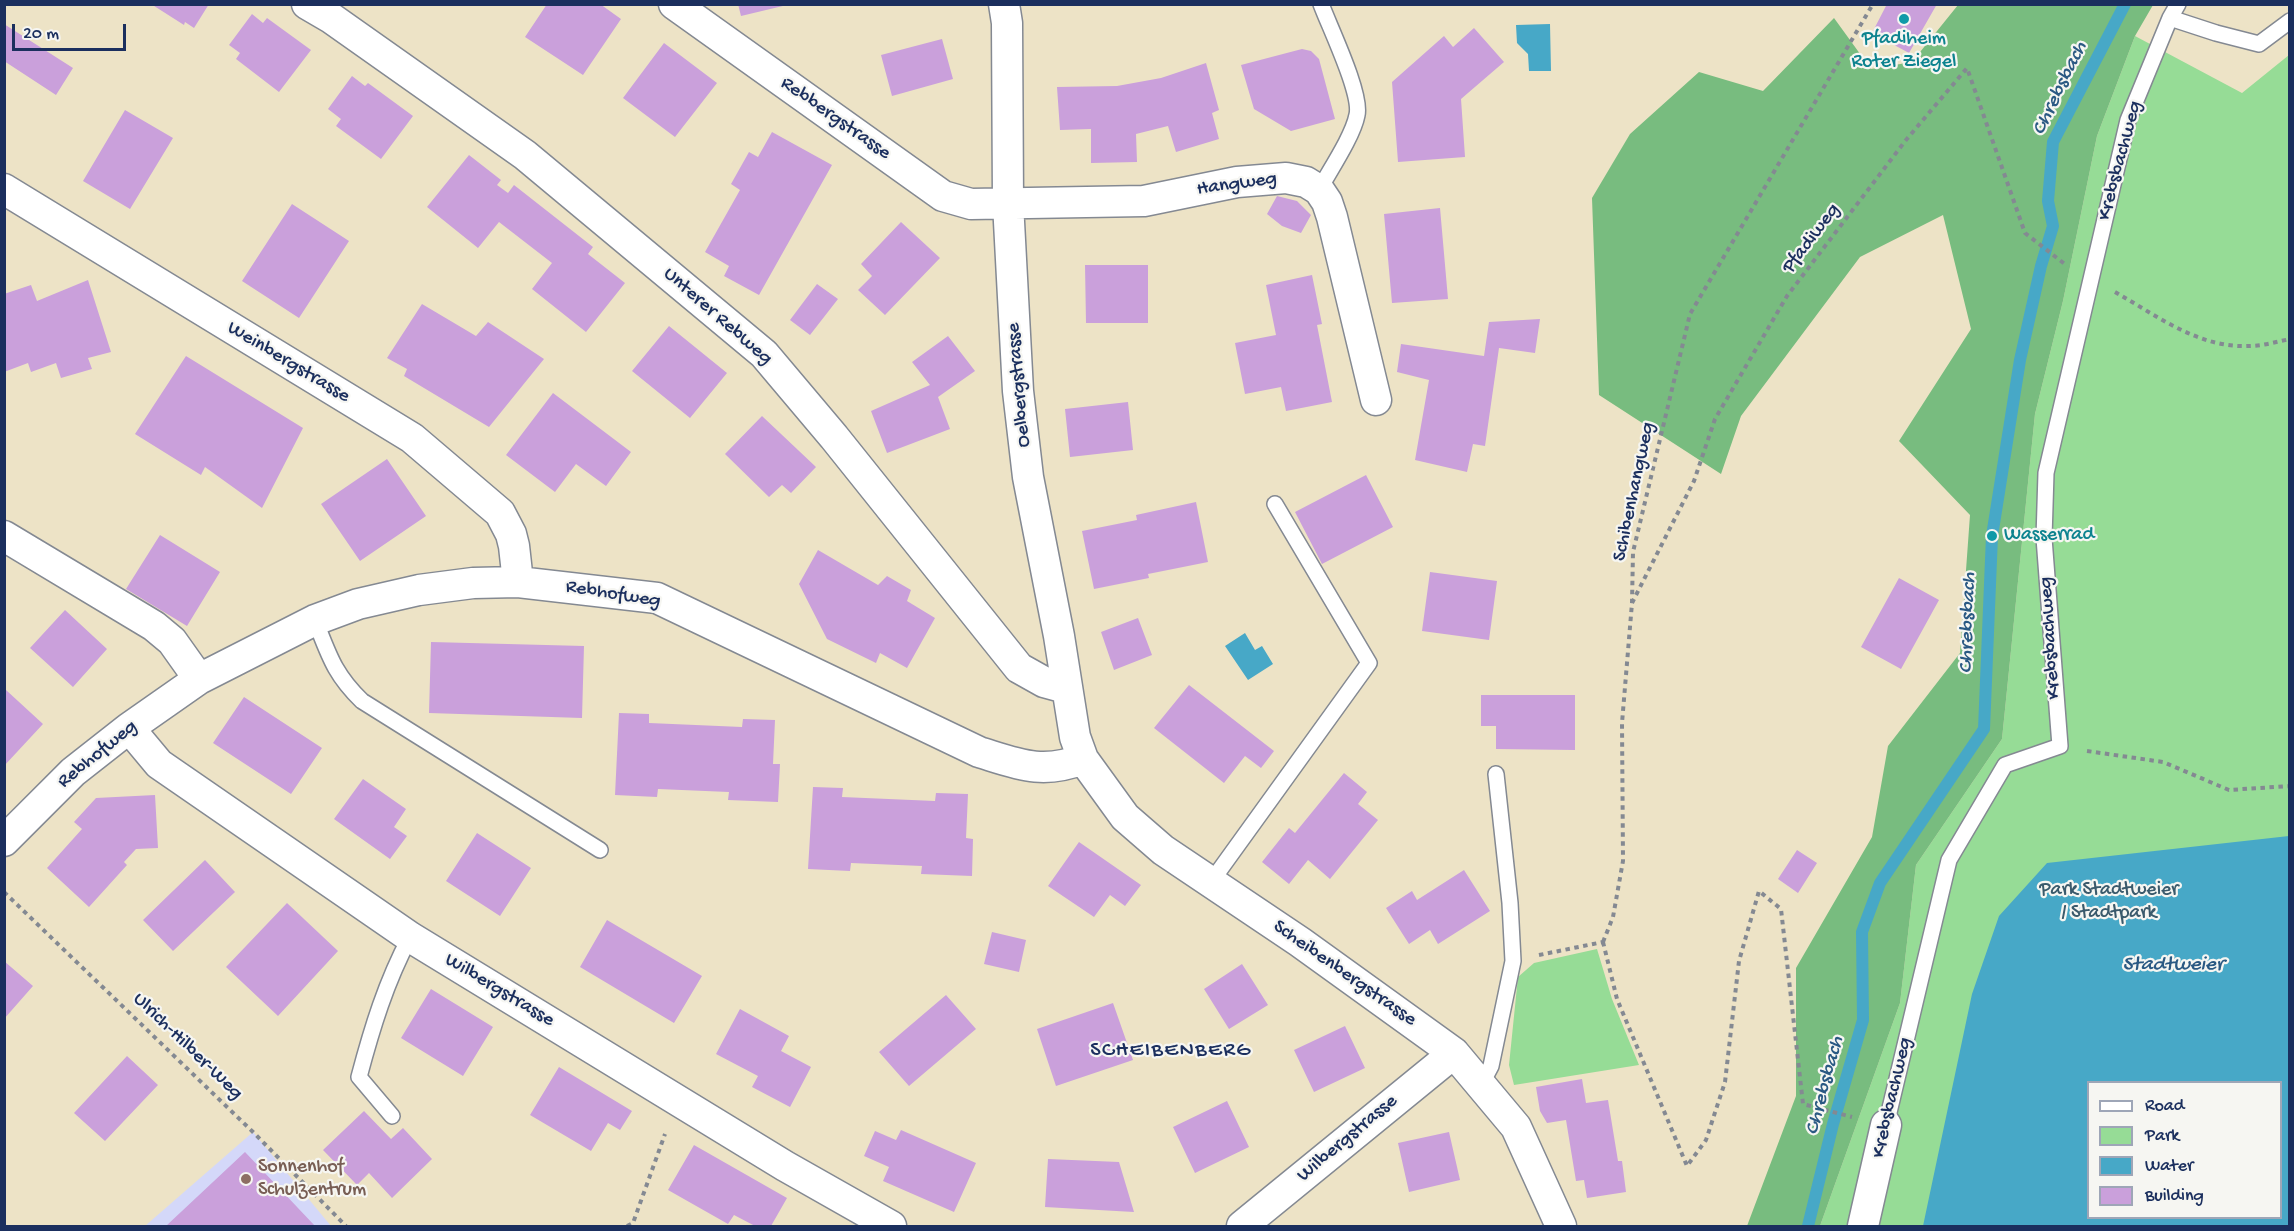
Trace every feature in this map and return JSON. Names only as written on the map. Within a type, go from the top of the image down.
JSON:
[{"type":"street","name":"Unterer Rebweg","points":[[307,4],[331,18],[525,155],[764,354],[1019,668],[1044,682],[1066,688]]},
{"type":"street","name":"Rebbergstrasse","points":[[674,4],[943,196],[971,204],[1008,203]]},
{"type":"street","name":"Oelbergstrasse","points":[[1004,4],[1007,23],[1008,203],[1020,412],[1028,477],[1059,636],[1066,688],[1075,737],[1083,759]]},
{"type":"street","name":"Hangweg","points":[[1008,203],[1144,201],[1263,178],[1286,178],[1306,182],[1319,190]]},
{"type":"street","name":"Weinbergstrasse","points":[[4,189],[412,438],[500,513],[511,534],[518,582]]},
{"type":"street","points":[[1319,190],[1328,202],[1376,400]]},
{"type":"street","points":[[4,536],[154,626],[172,641],[199,679]]},
{"type":"street","name":"Rebhofweg","points":[[4,841],[73,772],[129,728],[199,679],[315,620],[358,604],[419,590],[473,583],[518,582],[657,598],[979,752],[1045,769],[1068,765],[1083,759]]},
{"type":"street","name":"Wilbergstrasse","points":[[129,728],[159,764],[410,937],[795,1172],[891,1227]]},
{"type":"street","name":"Scheibenbergstrasse","points":[[1083,759],[1125,817],[1163,850],[1300,942],[1454,1053],[1516,1127],[1561,1227]]},
{"type":"street","name":"Wilbergstrasse","points":[[1242,1227],[1454,1053]]},
{"type":"street","name":"Krebsbachweg","points":[[1863,1227],[1873,1122]]},
{"type":"lane","points":[[1319,190],[1354,125],[1358,109],[1355,92],[1321,4]]},
{"type":"lane","points":[[2174,11],[2216,33],[2259,44],[2289,21]]},
{"type":"lane","name":"Krebsbachweg","points":[[1873,1122],[1949,860],[2005,765],[2060,747],[2044,538],[2046,473],[2128,120],[2174,11]]},
{"type":"lane","points":[[1211,882],[1369,663],[1275,504]]},
{"type":"lane","points":[[315,620],[333,666],[345,685],[362,701],[600,850]]},
{"type":"lane","points":[[1481,1085],[1491,1066],[1513,961],[1510,903],[1496,774]]},
{"type":"lane","points":[[392,1116],[359,1077],[374,1022],[396,965],[410,937]]},
{"type":"path","name":"Schibenhangweg","points":[[1603,942],[1613,917],[1623,861],[1622,723],[1632,603],[1633,552],[1690,314],[1873,4]]},
{"type":"path","name":"Pfadiweg","points":[[1632,603],[1694,481],[1715,419],[1787,296],[1906,140],[1968,68],[2025,233],[2069,267],[2091,279]]},
{"type":"path","points":[[2091,279],[2199,339],[2247,346],[2289,339]]},
{"type":"path","points":[[2060,747],[2163,762],[2229,790],[2289,786]]},
{"type":"path","points":[[1513,961],[1603,942],[1617,999],[1687,1166],[1706,1140],[1725,1082],[1739,961],[1759,891],[1781,909],[1803,1104],[1873,1122]]},
{"type":"path","name":"Ulrich-Hilber-Weg","points":[[4,892],[253,1132],[346,1227]]},
{"type":"path","points":[[627,1227],[633,1223],[677,1099]]},
{"type":"shaded area","name":"Sonnenhof Schulzentrum","points":[[253,1132],[331,1226],[145,1226]]},
{"type":"green space","points":[[1958,5],[2153,5],[2135,36],[2097,136],[2063,301],[2035,414],[2002,739],[1916,865],[1900,1003],[1820,1226],[1747,1226],[1796,1096],[1796,968],[1872,837],[1888,746],[1960,653],[1970,515],[1899,441],[1971,329],[1943,215],[1860,257],[1741,416],[1721,474],[1599,395],[1592,198],[1630,134],[1699,72],[1763,91],[1834,18],[1871,69],[1912,62]]},
{"type":"green space","name":"Park Stadtweier / Stadtpark","points":[[2135,36],[2242,93],[2289,55],[2289,1226],[1820,1226],[1900,1003],[1916,865],[2002,739],[2035,414],[2063,301],[2097,136]]},
{"type":"green space","points":[[1597,949],[1612,999],[1639,1065],[1514,1085],[1509,1065],[1518,977],[1534,963]]},
{"type":"water","points":[[1550,24],[1551,71],[1529,71],[1528,54],[1517,43],[1516,25]]},
{"type":"water","points":[[1245,633],[1255,650],[1262,646],[1273,664],[1248,680],[1225,646]]},
{"type":"water","name":"Stadtweier","points":[[2289,836],[2289,1226],[1923,1226],[1972,994],[1999,916],[2047,863]]},
{"type":"building","points":[[151,4],[209,4],[194,28],[185,22],[184,25]]},
{"type":"building","points":[[547,4],[600,4],[621,19],[583,75],[525,37]]},
{"type":"building","points":[[738,4],[787,4],[787,5],[741,16]]},
{"type":"building","name":"Pfadiheim Roter Ziegel","points":[[1887,4],[1937,4],[1909,53],[1872,33]]},
{"type":"building","points":[[252,14],[263,23],[267,18],[311,50],[279,92],[236,59],[240,53],[229,45]]},
{"type":"building","points":[[4,24],[73,68],[56,95],[4,61]]},
{"type":"building","points":[[1474,28],[1504,62],[1461,99],[1465,157],[1398,162],[1392,82],[1444,36],[1453,47]]},
{"type":"building","points":[[942,39],[953,79],[892,96],[881,55]]},
{"type":"building","points":[[664,43],[717,83],[675,137],[623,98]]},
{"type":"building","points":[[1302,49],[1311,51],[1319,59],[1335,119],[1291,131],[1254,109],[1241,65]]},
{"type":"building","points":[[1206,63],[1219,110],[1212,113],[1219,139],[1176,152],[1168,126],[1136,134],[1137,162],[1091,163],[1091,129],[1060,130],[1057,87],[1117,86],[1161,78]]},
{"type":"building","points":[[352,76],[365,86],[368,83],[413,116],[381,159],[336,126],[341,119],[328,109]]},
{"type":"building","points":[[125,110],[173,138],[130,209],[83,181]]},
{"type":"building","points":[[772,132],[832,165],[759,295],[724,276],[729,266],[705,252],[740,190],[731,184],[749,152],[758,157]]},
{"type":"building","points":[[469,155],[501,180],[497,185],[508,193],[514,185],[593,247],[588,254],[625,283],[586,332],[532,289],[552,263],[499,222],[478,248],[427,207]]},
{"type":"building","points":[[1277,196],[1297,201],[1311,215],[1301,233],[1282,226],[1267,214]]},
{"type":"building","points":[[292,204],[349,241],[299,318],[242,281]]},
{"type":"building","points":[[1440,208],[1448,299],[1392,303],[1384,214]]},
{"type":"building","points":[[901,222],[940,258],[885,315],[858,290],[872,276],[861,264]]},
{"type":"building","points":[[1085,265],[1148,265],[1148,323],[1086,323]]},
{"type":"building","points":[[1312,275],[1322,324],[1317,325],[1332,402],[1286,411],[1281,387],[1245,394],[1235,343],[1276,335],[1266,285]]},
{"type":"building","points":[[88,280],[111,352],[88,358],[92,369],[61,378],[56,363],[31,372],[28,363],[4,372],[4,294],[31,285],[37,301]]},
{"type":"building","points":[[817,284],[838,299],[810,335],[790,320]]},
{"type":"building","points":[[422,304],[476,336],[488,322],[544,359],[489,427],[404,376],[407,369],[387,358]]},
{"type":"building","points":[[1540,319],[1535,353],[1499,348],[1485,446],[1473,444],[1467,472],[1415,460],[1429,380],[1397,372],[1401,344],[1484,356],[1489,322]]},
{"type":"building","points":[[669,326],[727,373],[690,418],[632,371]]},
{"type":"building","points":[[948,336],[975,371],[938,397],[950,429],[887,453],[871,411],[930,385],[912,362]]},
{"type":"building","points":[[186,356],[303,428],[262,508],[205,467],[201,475],[135,434]]},
{"type":"building","points":[[553,393],[631,452],[606,486],[576,464],[555,492],[506,455]]},
{"type":"building","points":[[1128,402],[1133,450],[1070,457],[1065,409]]},
{"type":"building","points":[[762,416],[816,467],[791,493],[782,485],[769,497],[725,454]]},
{"type":"building","points":[[387,459],[426,516],[360,561],[321,504]]},
{"type":"building","points":[[1366,475],[1393,527],[1322,564],[1295,512]]},
{"type":"building","points":[[1196,502],[1208,562],[1148,574],[1149,578],[1094,589],[1082,531],[1137,520],[1136,515]]},
{"type":"building","points":[[160,535],[220,572],[187,626],[126,589]]},
{"type":"building","points":[[818,550],[878,585],[887,576],[911,590],[907,601],[935,618],[907,668],[880,653],[876,663],[827,639],[799,584]]},
{"type":"building","points":[[1430,572],[1497,581],[1489,640],[1422,631]]},
{"type":"building","points":[[1899,578],[1939,600],[1901,669],[1861,647]]},
{"type":"building","points":[[65,610],[107,649],[73,687],[30,648]]},
{"type":"building","points":[[1138,618],[1152,655],[1114,670],[1101,632]]},
{"type":"building","points":[[431,642],[584,646],[582,718],[429,713]]},
{"type":"building","points":[[1189,685],[1274,751],[1261,768],[1245,756],[1224,783],[1154,728]]},
{"type":"building","points":[[6,690],[43,724],[4,766],[4,691]]},
{"type":"building","points":[[1481,695],[1575,695],[1575,750],[1496,749],[1496,726],[1481,726]]},
{"type":"building","points":[[244,697],[322,748],[291,794],[213,743]]},
{"type":"building","points":[[619,713],[649,714],[649,723],[742,727],[743,719],[775,720],[773,764],[780,764],[778,802],[728,800],[729,792],[658,789],[657,797],[615,795]]},
{"type":"building","points":[[1344,773],[1367,792],[1358,804],[1378,820],[1330,879],[1308,860],[1289,884],[1262,862],[1289,828],[1295,833]]},
{"type":"building","points":[[363,779],[406,809],[394,827],[407,836],[390,859],[334,819]]},
{"type":"building","points":[[813,787],[843,788],[842,797],[935,801],[936,793],[968,794],[966,838],[973,839],[972,876],[921,874],[922,866],[851,863],[850,871],[808,869]]},
{"type":"building","points":[[155,795],[158,848],[136,849],[124,862],[127,865],[89,907],[47,868],[82,829],[74,822],[96,798]]},
{"type":"building","points":[[477,833],[531,868],[500,916],[446,881]]},
{"type":"building","points":[[1079,842],[1141,885],[1125,906],[1110,895],[1094,917],[1048,886]]},
{"type":"building","points":[[1797,850],[1817,863],[1798,893],[1778,879]]},
{"type":"building","points":[[205,860],[235,892],[173,951],[143,920]]},
{"type":"building","points":[[1464,870],[1490,911],[1438,944],[1430,930],[1409,944],[1386,908],[1412,891],[1417,900]]},
{"type":"building","points":[[287,903],[338,951],[278,1016],[226,967]]},
{"type":"building","points":[[607,920],[702,976],[674,1023],[580,967]]},
{"type":"building","points":[[992,932],[1026,940],[1019,972],[984,964]]},
{"type":"building","points":[[4,961],[33,986],[4,1019]]},
{"type":"building","points":[[1242,964],[1268,1005],[1229,1029],[1204,989]]},
{"type":"building","points":[[431,989],[493,1027],[463,1076],[401,1038]]},
{"type":"building","points":[[946,995],[976,1029],[909,1086],[879,1052]]},
{"type":"building","points":[[1113,1003],[1133,1060],[1056,1086],[1037,1029]]},
{"type":"building","points":[[740,1009],[789,1036],[781,1051],[811,1067],[790,1107],[752,1087],[758,1076],[716,1054]]},
{"type":"building","points":[[1345,1026],[1365,1068],[1314,1092],[1294,1050]]},
{"type":"building","points":[[127,1056],[158,1085],[105,1141],[74,1113]]},
{"type":"building","points":[[559,1067],[632,1111],[620,1130],[608,1123],[591,1151],[530,1115]]},
{"type":"building","points":[[1582,1079],[1586,1103],[1608,1100],[1618,1161],[1622,1161],[1626,1192],[1587,1198],[1584,1180],[1576,1181],[1566,1120],[1547,1123],[1540,1111],[1536,1087]]},
{"type":"building","points":[[1227,1101],[1249,1147],[1195,1173],[1173,1127]]},
{"type":"building","points":[[364,1111],[391,1139],[403,1128],[432,1159],[392,1198],[369,1173],[357,1185],[323,1150]]},
{"type":"building","points":[[901,1130],[976,1163],[954,1212],[883,1181],[889,1167],[864,1156],[875,1131],[896,1140]]},
{"type":"building","points":[[1449,1132],[1460,1180],[1409,1192],[1398,1143]]},
{"type":"building","points":[[694,1145],[787,1198],[771,1226],[755,1226],[734,1215],[728,1224],[668,1190]]},
{"type":"building","name":"Sonnenhof Schulzentrum","points":[[245,1152],[315,1226],[166,1226]]},
{"type":"building","points":[[1048,1159],[1119,1162],[1134,1212],[1045,1207]]},
{"type":"waterway","name":"Chrebsbach","points":[[1808,1226],[1833,1124],[1863,1020],[1862,932],[1880,883],[1984,729],[1992,536],[2020,360],[2041,266],[2053,226],[2048,201],[2053,142],[2125,4]]},
{"type":"place","name":"Pfadiheim Roter Ziegel","points":[[1904,19]]},
{"type":"place","name":"Wasserrad","points":[[1992,536]]},
{"type":"place","name":"Sonnenhof Schulzentrum","points":[[246,1179]]},
{"type":"district","name":"SCHEIBENBERG","points":[[1171,1052]]}]
